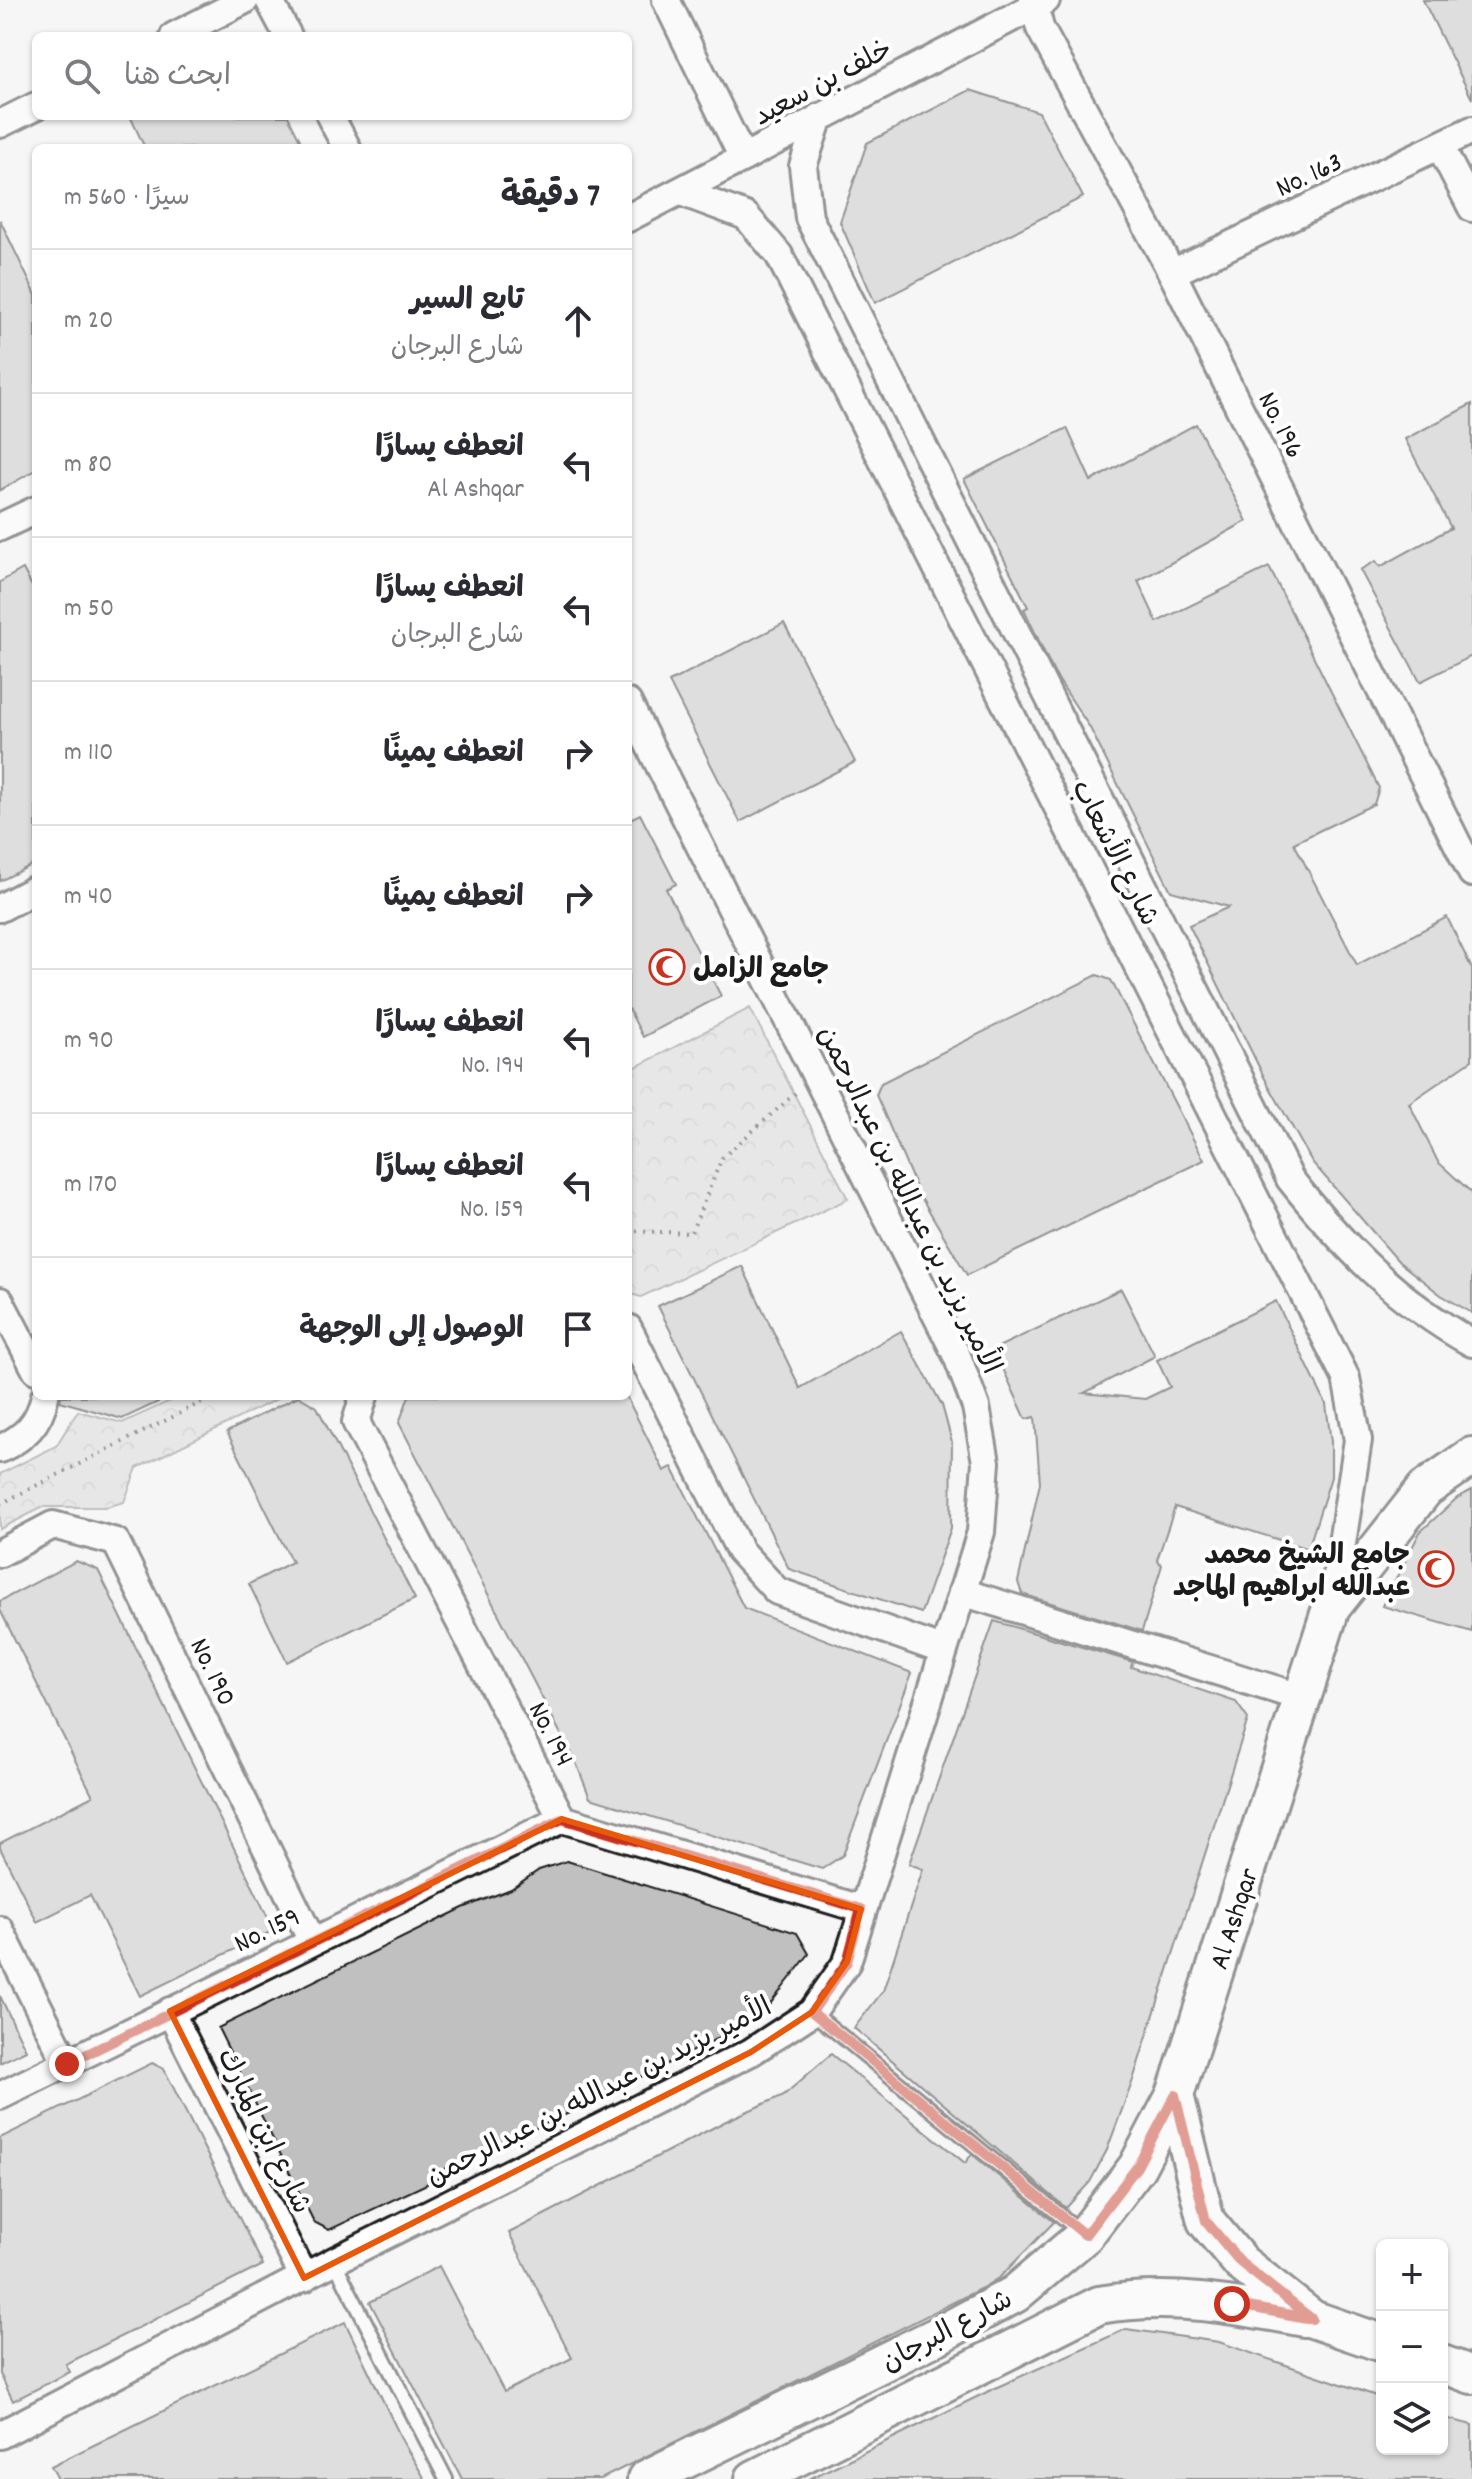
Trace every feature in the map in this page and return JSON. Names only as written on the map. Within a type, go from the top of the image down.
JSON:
[{"type":"street","points":[[182,32],[245,0]]},
{"type":"street","points":[[269,0],[286,32]]},
{"type":"street","points":[[666,0],[743,158]]},
{"type":"street","name":"خلف بن سعيد","points":[[632,216],[1038,2]]},
{"type":"street","name":"No. 196","points":[[1038,2],[1040,28],[1172,273],[1472,873]]},
{"type":"street","points":[[3,114],[32,107]]},
{"type":"street","name":"شارع الأشعاب","points":[[819,117],[803,166],[809,218],[1290,1179],[1342,1244],[1420,1311],[1472,1343]]},
{"type":"street","points":[[332,120],[345,144]]},
{"type":"street","name":"No. 163","points":[[1172,273],[1472,130]]},
{"type":"street","points":[[1440,146],[1472,208]]},
{"type":"street","name":"شارع الأشعاب","points":[[681,192],[746,216],[779,255],[1346,1378],[1358,1440],[1347,1529],[1331,1608]]},
{"type":"street","points":[[0,527],[32,512]]},
{"type":"street","name":"الأمير يزيد بن عبدالله بن عبدالرحمن","points":[[0,2435],[334,2261],[751,2052],[812,2012],[847,1962],[861,1909],[981,1532],[986,1462],[976,1407],[957,1356],[632,711]]},
{"type":"street","points":[[0,908],[32,891]]},
{"type":"street","points":[[0,1301],[32,1362]]},
{"type":"street","points":[[632,1336],[740,1551],[777,1591],[942,1650]]},
{"type":"street","points":[[0,1449],[20,1439],[40,1417],[44,1400]]},
{"type":"street","name":"No. 194","points":[[363,1400],[356,1422],[562,1819]]},
{"type":"street","name":"Al Ashqar","points":[[1175,2095],[1331,1608],[1425,1489],[1472,1456]]},
{"type":"street","name":"No. 190","points":[[0,1553],[53,1525],[116,1542],[312,1941]]},
{"type":"street","points":[[962,1592],[1303,1698]]},
{"type":"street","points":[[562,1819],[861,1909]]},
{"type":"street","name":"No. 159","points":[[0,2096],[562,1819]]},
{"type":"street","points":[[0,1930],[67,2064]]},
{"type":"street","name":"شارع ابن المبارك","points":[[170,2011],[304,2278]]},
{"type":"street","points":[[1175,2095],[1206,2221],[1241,2263],[1312,2319],[1376,2341]]},
{"type":"street","name":"شارع البرجان","points":[[646,2479],[1015,2294],[1085,2235],[1137,2167],[1175,2095]]},
{"type":"street","name":"شارع البرجان","points":[[754,2479],[1099,2305],[1143,2298],[1232,2304],[1312,2319]]},
{"type":"street","points":[[1448,2366],[1472,2375]]},
{"type":"lane","points":[[812,2012],[1085,2235]]},
{"type":"lane","points":[[334,2261],[446,2479]]},
{"type":"path","points":[[632,1231],[691,1233],[722,1158],[816,1078]]},
{"type":"path","points":[[0,1504],[206,1400]]},
{"type":"highlighted area","points":[[562,1819],[861,1909],[847,1962],[812,2012],[751,2052],[304,2278],[170,2011]]},
{"type":"green space","points":[[750,1008],[848,1199],[641,1297],[632,1294],[632,1069]]},
{"type":"green space","points":[[172,1400],[275,1400],[137,1468],[124,1502],[106,1507],[43,1507],[0,1529],[0,1474],[56,1446],[78,1411],[122,1423]]},
{"type":"building","points":[[1423,0],[1472,0],[1472,99]]},
{"type":"building","points":[[970,90],[1039,112],[1083,197],[875,303],[840,222],[867,143]]},
{"type":"building","points":[[132,120],[290,120],[302,144],[143,144]]},
{"type":"building","points":[[0,220],[32,287],[32,472],[0,490]]},
{"type":"building","points":[[1472,404],[1472,656],[1420,682],[1360,570],[1376,561],[1380,567],[1451,528],[1405,439]]},
{"type":"building","points":[[1196,424],[1247,521],[1138,581],[1157,622],[1269,567],[1379,788],[1374,804],[1294,843],[1357,965],[1447,917],[1472,969],[1472,1060],[1409,1103],[1438,1162],[1472,1193],[1472,1313],[1441,1295],[1399,1262],[1312,1162],[1264,1077],[1189,925],[1229,907],[1171,891],[1090,728],[1054,673],[1024,609],[1028,607],[964,479],[1067,428],[1091,481]]},
{"type":"building","points":[[23,569],[32,586],[32,865],[0,881],[0,582]]},
{"type":"building","points":[[784,623],[855,762],[740,822],[669,682]]},
{"type":"building","name":"جامع الزامل","points":[[640,814],[676,884],[666,889],[721,996],[643,1037],[632,1016],[632,818]]},
{"type":"building","points":[[1097,975],[1111,980],[1204,1160],[967,1275],[918,1192],[876,1095],[881,1083]]},
{"type":"building","points":[[742,1266],[800,1388],[901,1331],[942,1405],[952,1442],[951,1528],[921,1613],[789,1569],[658,1306]]},
{"type":"building","points":[[1121,1289],[1155,1356],[1084,1393],[1145,1399],[1170,1387],[1157,1360],[1276,1301],[1326,1404],[1331,1442],[1331,1477],[1308,1549],[1175,1507],[1157,1560],[1162,1565],[1142,1631],[1022,1594],[1018,1582],[1040,1483],[1035,1417],[1026,1419],[994,1349]]},
{"type":"building","points":[[60,1400],[162,1400],[122,1419]]},
{"type":"building","points":[[290,1400],[305,1400],[317,1407],[415,1599],[287,1662],[249,1584],[292,1562],[227,1432]]},
{"type":"building","points":[[408,1400],[628,1400],[664,1471],[672,1467],[744,1608],[912,1673],[843,1855],[822,1869],[590,1798],[577,1765],[399,1423]]},
{"type":"building","name":"جامع الشيخ محمد عبدالله ابراهيم الماجد","points":[[1472,1490],[1472,1632],[1382,1606],[1420,1532],[1457,1498]]},
{"type":"building","points":[[76,1561],[98,1570],[274,1930],[140,1996],[90,1895],[37,1922],[0,1848],[0,1843],[93,1796],[0,1610],[0,1601]]},
{"type":"building","points":[[994,1621],[1133,1662],[1131,1667],[1236,1702],[1248,1719],[1133,2080],[1107,2150],[1090,2182],[1066,2208],[854,2028],[883,1991],[923,1869],[909,1864]]},
{"type":"building","points":[[567,1861],[797,1933],[809,1954],[760,2017],[569,2113],[445,2169],[448,2174],[329,2230],[314,2222],[218,2028],[463,1908],[511,1889],[539,1870]]},
{"type":"building","points":[[0,1996],[26,2050],[0,2063]]},
{"type":"building","points":[[831,2054],[965,2163],[972,2154],[1054,2222],[1000,2277],[984,2287],[601,2479],[462,2479],[370,2302],[439,2266],[504,2392],[572,2358],[509,2233],[728,2120],[784,2095]]},
{"type":"building","points":[[152,2063],[164,2069],[263,2265],[66,2364],[70,2372],[13,2401],[0,2374],[0,2138]]},
{"type":"building","points":[[345,2322],[404,2444],[425,2479],[58,2479],[51,2466]]},
{"type":"building","points":[[1126,2329],[1219,2342],[1376,2396],[1376,2455],[1448,2455],[1448,2419],[1472,2425],[1472,2479],[809,2479],[995,2388]]},
{"type":"place","name":"جامع الزامل","points":[[667,967]]},
{"type":"place","name":"جامع الشيخ محمد عبدالله ابراهيم الماجد","points":[[1436,1569]]},
{"type":"route","points":[[67,2064],[562,1819],[861,1909],[847,1962],[812,2012],[1085,2235],[1137,2167],[1175,2095],[1206,2221],[1241,2263],[1312,2319],[1232,2304]]}]
